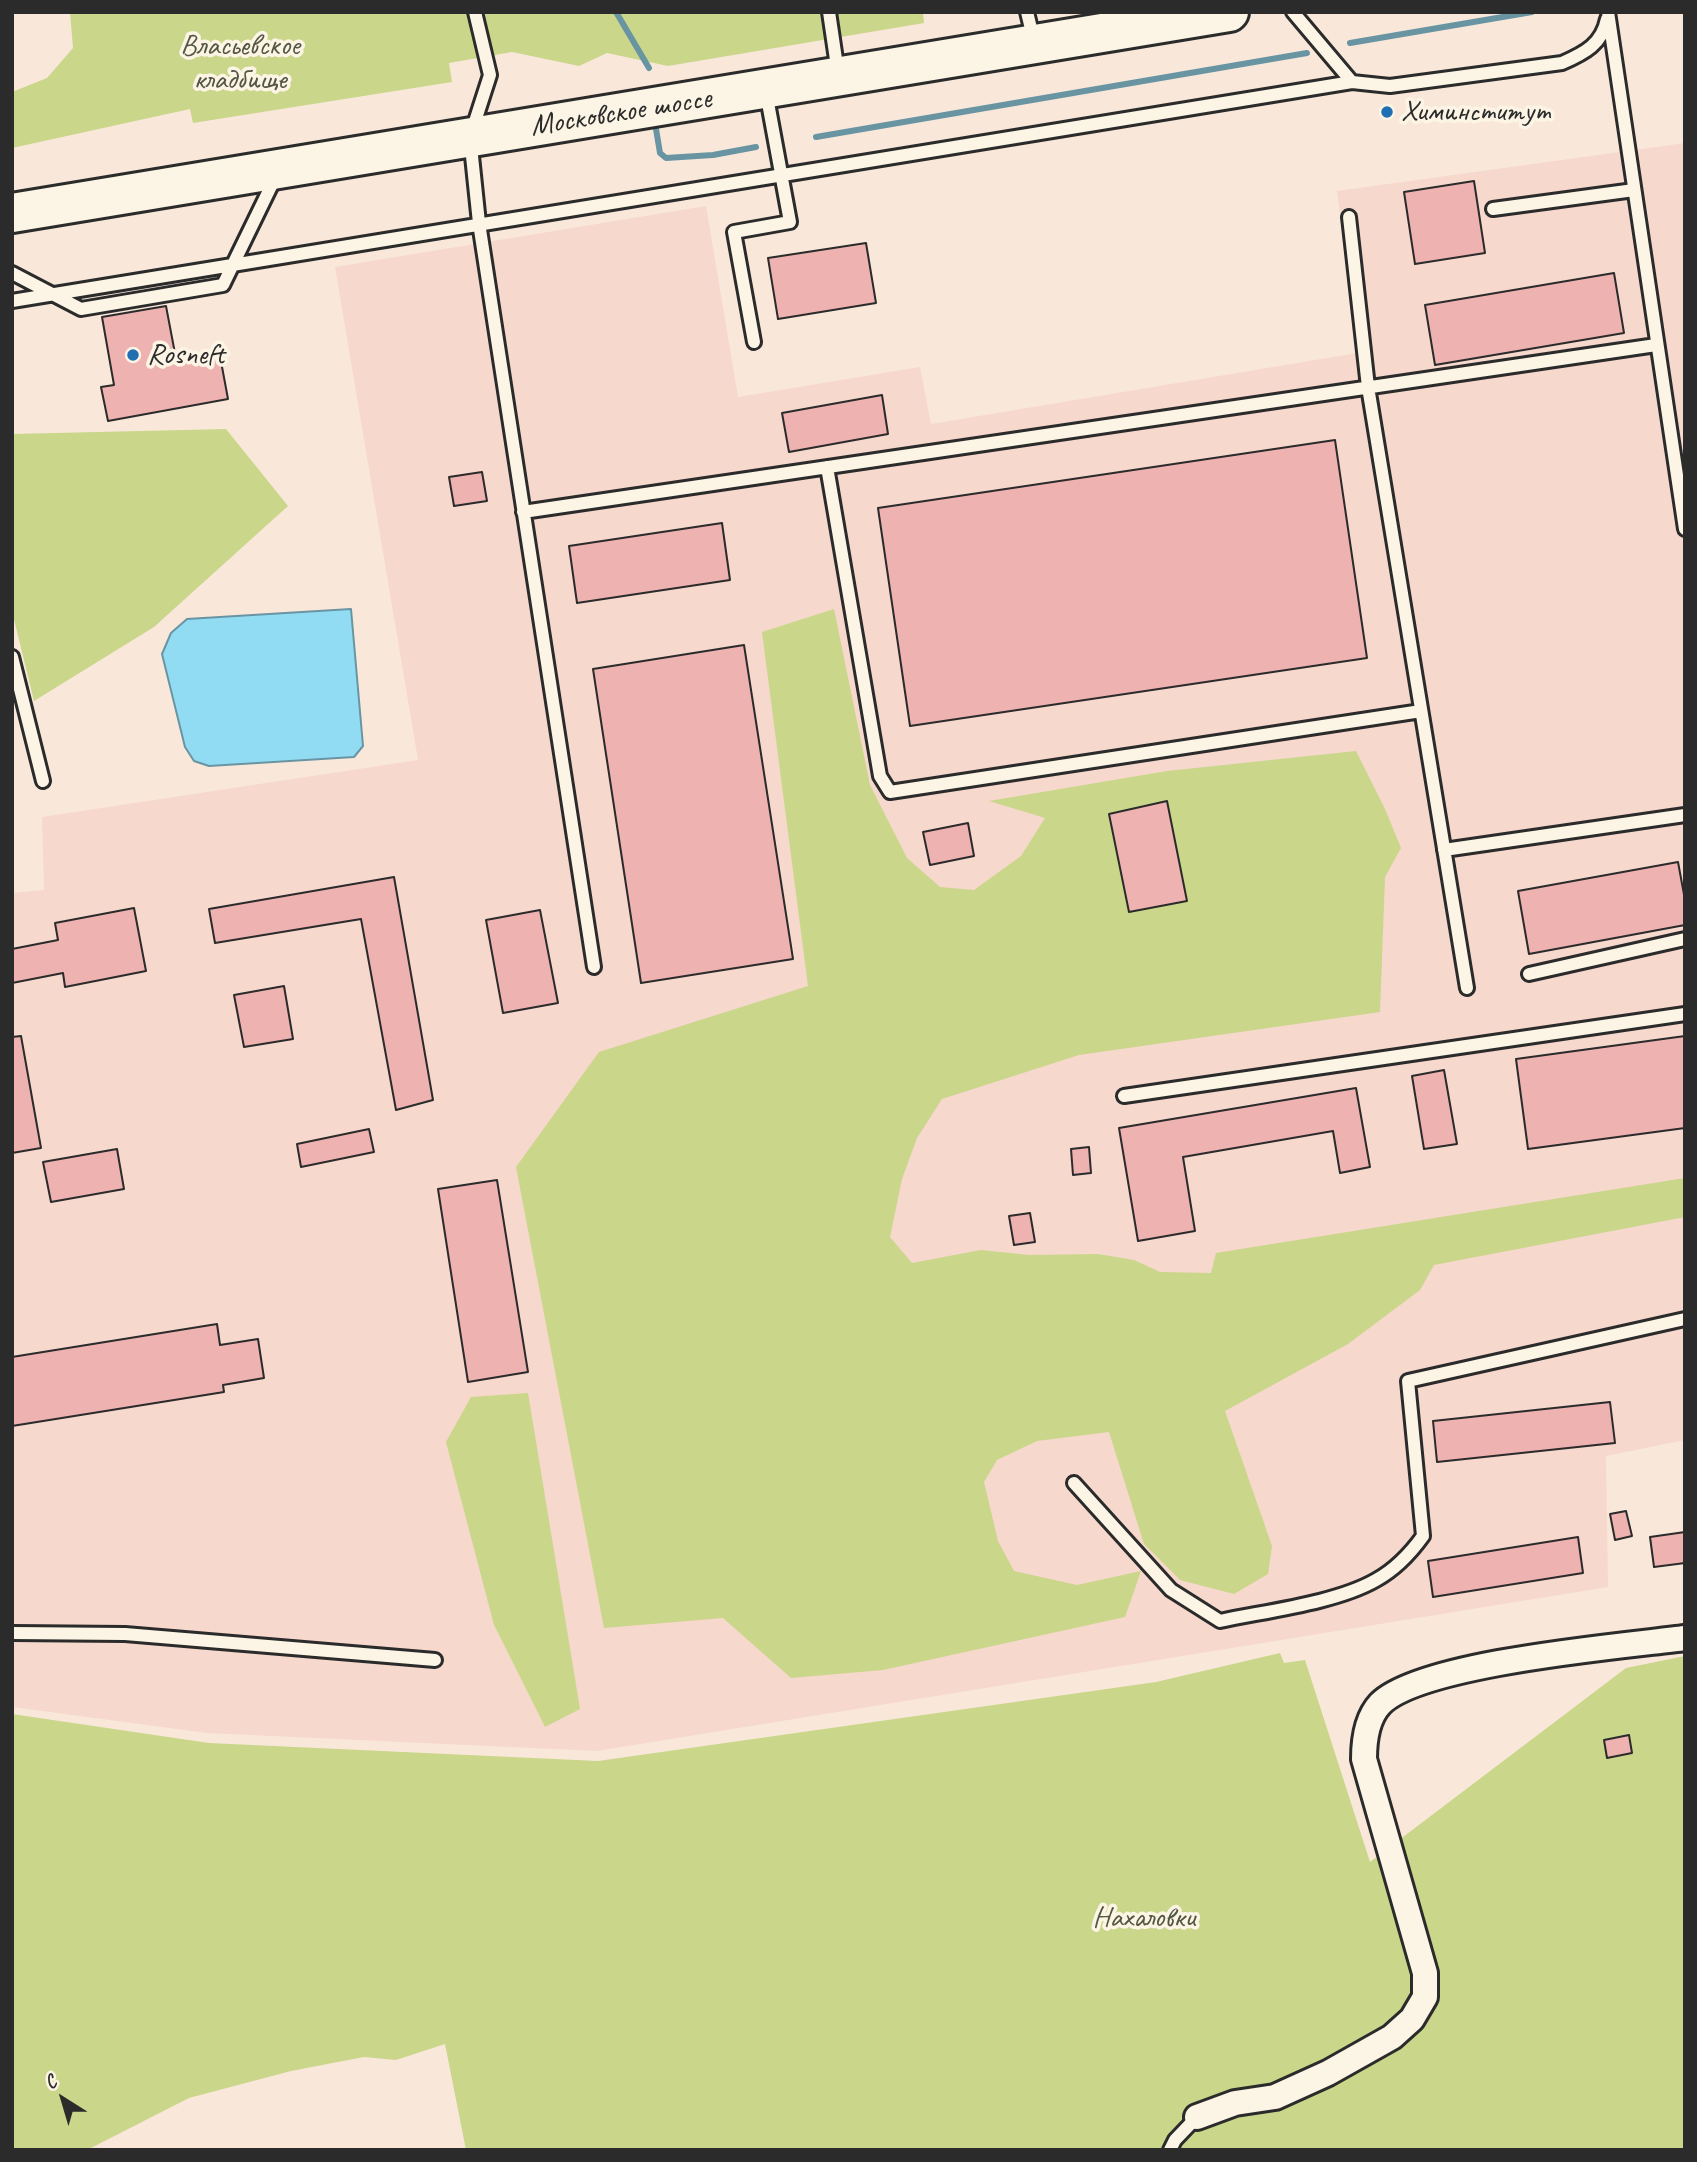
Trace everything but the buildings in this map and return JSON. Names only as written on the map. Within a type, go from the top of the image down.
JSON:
[{"type":"main road","name":"Московское шоссе","points":[[12,213],[838,77],[1031,28],[1229,12]]},
{"type":"street","points":[[1197,2117],[1235,2103],[1275,2096],[1328,2073],[1392,2037],[1412,2019],[1425,1997],[1425,1973],[1363,1759],[1364,1739],[1378,1705],[1398,1690],[1432,1679],[1542,1655],[1685,1638]]},
{"type":"lane","points":[[475,12],[490,75],[470,138],[478,223],[594,967]]},
{"type":"lane","points":[[829,12],[838,77]]},
{"type":"lane","points":[[1293,12],[1352,82]]},
{"type":"lane","points":[[12,301],[233,262],[782,178],[1352,82],[1391,86],[1562,63],[1586,52],[1604,34],[1608,12]]},
{"type":"lane","points":[[1608,12],[1685,529]]},
{"type":"lane","points":[[754,342],[734,232],[790,222],[765,89]]},
{"type":"lane","points":[[12,273],[80,309],[223,285],[280,169]]},
{"type":"lane","points":[[1493,209],[1634,190]]},
{"type":"lane","points":[[1349,217],[1368,387],[1466,988]]},
{"type":"lane","points":[[523,512],[1656,345]]},
{"type":"lane","points":[[827,467],[880,776],[890,792],[1421,711]]},
{"type":"lane","points":[[12,657],[43,781]]},
{"type":"lane","points":[[1444,850],[1685,815]]},
{"type":"lane","points":[[1529,974],[1685,939]]},
{"type":"lane","points":[[1125,1096],[1685,1014]]},
{"type":"lane","points":[[1074,1483],[1171,1590],[1220,1621],[1318,1600],[1376,1581],[1405,1560],[1423,1536],[1408,1381],[1685,1319]]},
{"type":"lane","points":[[12,1633],[125,1634],[435,1661]]},
{"type":"lane","points":[[1170,2150],[1175,2140],[1197,2117]]},
{"type":"shaded area","points":[[1685,143],[1685,1440],[1606,1456],[1608,1587],[597,1751],[207,1733],[12,1707],[12,893],[44,890],[42,817],[418,760],[335,267],[706,206],[738,397],[920,367],[931,424],[1357,353],[1337,191]]},
{"type":"green space","name":"Власьевское кладбище","points":[[70,12],[923,12],[924,23],[668,66],[607,53],[579,66],[512,52],[449,63],[452,82],[193,123],[190,109],[12,148],[12,92],[47,78],[73,48]]},
{"type":"green space","points":[[226,429],[288,506],[154,627],[34,701],[12,611],[12,434]]},
{"type":"green space","points":[[834,609],[870,785],[907,858],[940,887],[974,890],[1021,856],[1045,818],[989,801],[1167,771],[1356,751],[1401,848],[1385,877],[1380,1012],[1079,1055],[942,1099],[917,1138],[902,1179],[890,1237],[912,1263],[981,1250],[1029,1255],[1098,1254],[1134,1260],[1160,1272],[1211,1273],[1216,1253],[1685,1178],[1685,1217],[1434,1265],[1420,1290],[1348,1344],[1225,1411],[1272,1546],[1268,1574],[1234,1594],[1180,1580],[1144,1544],[1109,1432],[1037,1441],[997,1460],[984,1482],[998,1541],[1014,1571],[1077,1585],[1141,1571],[1125,1617],[883,1670],[791,1678],[723,1618],[604,1628],[516,1167],[599,1052],[808,986],[762,632]]},
{"type":"green space","points":[[528,1393],[580,1709],[545,1727],[494,1625],[446,1442],[471,1397]]},
{"type":"green space","name":"Нахаловки","points":[[1280,1653],[1284,1663],[1305,1660],[1370,1862],[1626,1668],[1685,1656],[1685,2150],[466,2150],[445,2044],[396,2060],[364,2057],[291,2071],[189,2098],[87,2150],[12,2150],[12,1714],[209,1743],[598,1761],[1156,1682]]},
{"type":"water","points":[[351,609],[363,746],[354,757],[209,766],[194,761],[185,747],[162,654],[171,633],[187,619]]},
{"type":"waterway","points":[[616,12],[649,68]]},
{"type":"waterway","points":[[1350,43],[1532,12]]},
{"type":"waterway","points":[[816,137],[1307,53]]},
{"type":"waterway","points":[[655,123],[660,153],[666,158],[713,155],[756,147]]},
{"type":"place","name":"Химинститут","points":[[1387,112]]},
{"type":"place","name":"Rosneft","points":[[133,355]]}]
